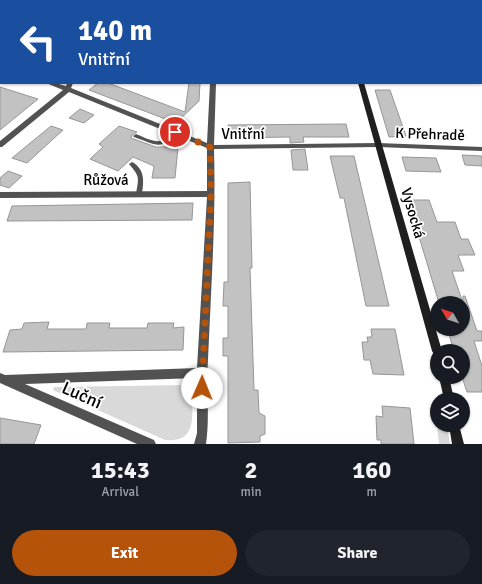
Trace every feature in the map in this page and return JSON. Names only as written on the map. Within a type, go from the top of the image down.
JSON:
[{"type":"main road","name":"Vysocká","points":[[361,84],[435,344]]},
{"type":"main road","points":[[455,432],[458,444]]},
{"type":"street","name":"Vnitřní","points":[[56,84],[69,86],[210,147],[378,145]]},
{"type":"street","points":[[200,444],[202,433],[202,373],[211,194],[210,147],[213,84]]},
{"type":"street","points":[[0,145],[69,86]]},
{"type":"street","name":"K Přehradě","points":[[378,145],[482,149]]},
{"type":"street","name":"Růžová","points":[[0,195],[211,194]]},
{"type":"street","points":[[3,379],[202,373]]},
{"type":"street","name":"Luční","points":[[3,379],[150,444]]},
{"type":"lane","points":[[136,136],[158,143],[163,143],[167,141],[175,132]]},
{"type":"lane","points":[[132,164],[140,174],[139,194]]},
{"type":"shaded area","points":[[187,385],[192,387],[191,424],[189,431],[184,437],[176,440],[165,440],[53,390],[54,387]]},
{"type":"shaded area","points":[[438,432],[448,432],[450,444],[439,444]]},
{"type":"building","points":[[97,84],[111,84],[185,112],[189,84],[200,84],[199,101],[176,123],[89,90]]},
{"type":"building","points":[[0,87],[38,99],[0,130]]},
{"type":"building","points":[[375,90],[390,90],[406,136],[389,137]]},
{"type":"building","points":[[80,109],[94,115],[84,123],[69,118]]},
{"type":"building","points":[[346,124],[349,137],[303,137],[304,142],[290,143],[290,137],[228,138],[228,125]]},
{"type":"building","points":[[51,126],[63,130],[27,163],[12,158]]},
{"type":"building","points":[[119,126],[137,132],[132,135],[131,138],[156,147],[178,147],[175,178],[152,178],[154,166],[133,157],[118,171],[90,159],[103,147],[99,144]]},
{"type":"building","points":[[305,149],[308,170],[293,170],[291,150]]},
{"type":"building","points":[[462,155],[482,156],[482,166],[465,165]]},
{"type":"building","points":[[330,156],[354,156],[389,306],[366,306],[344,198],[340,198]]},
{"type":"building","points":[[402,157],[436,158],[441,172],[406,171]]},
{"type":"building","points":[[8,171],[22,176],[9,188],[0,185],[0,178]]},
{"type":"building","points":[[250,182],[252,268],[250,268],[254,390],[258,390],[259,413],[265,416],[265,434],[260,436],[260,442],[228,443],[228,356],[223,356],[223,338],[228,338],[228,306],[223,306],[224,282],[228,282],[228,183]]},
{"type":"building","points":[[408,200],[429,200],[437,222],[455,222],[461,239],[468,239],[475,255],[458,255],[464,271],[452,271],[461,296],[437,296]]},
{"type":"building","points":[[193,203],[192,220],[7,221],[12,206]]},
{"type":"building","points":[[470,311],[477,331],[482,331],[482,341],[474,341],[482,366],[482,392],[467,392],[464,384],[470,384],[470,344],[452,344],[450,336],[470,336]]},
{"type":"building","points":[[49,322],[47,329],[86,329],[87,323],[110,323],[109,328],[147,328],[148,323],[174,323],[173,328],[184,327],[183,350],[3,352],[10,330],[22,329],[24,323]]},
{"type":"building","points":[[371,329],[395,329],[404,375],[373,374],[370,360],[364,360],[362,342],[368,342],[367,337],[372,337]]},
{"type":"building","points":[[382,406],[410,408],[414,444],[381,444],[381,440],[377,440],[376,416],[383,417]]},
{"type":"building","points":[[0,418],[41,425],[34,444],[0,444]]},
{"type":"route","points":[[175,132],[210,147],[211,194],[202,388]]}]
